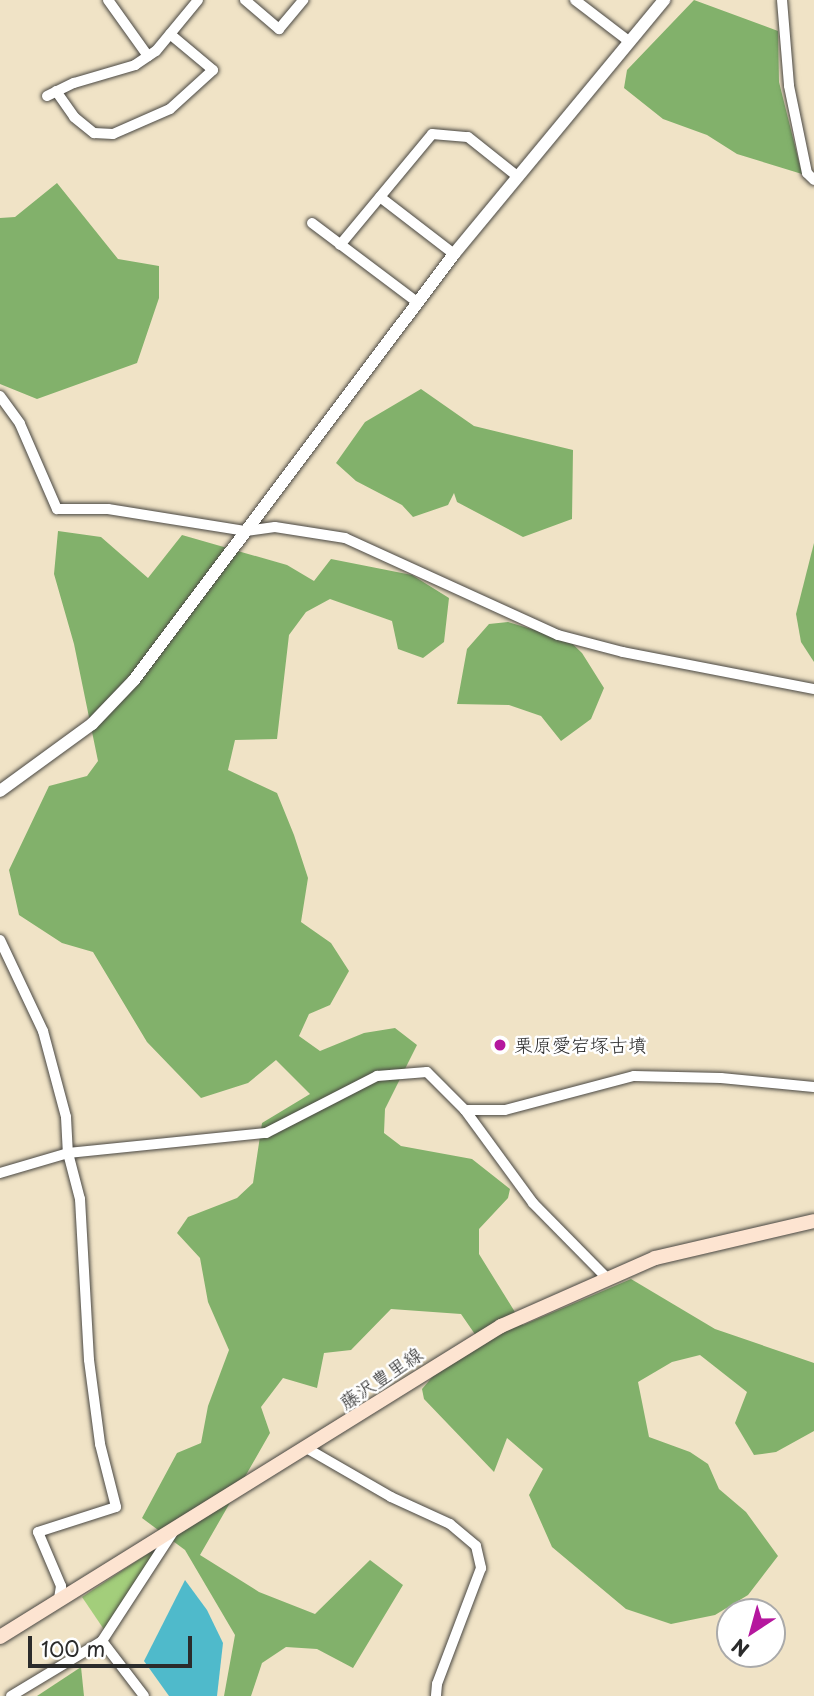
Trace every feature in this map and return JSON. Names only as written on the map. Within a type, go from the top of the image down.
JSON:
[{"type":"main road","name":"藤沢豊里線","points":[[0,1637],[501,1326],[605,1276],[654,1258],[814,1221]]},
{"type":"street","points":[[108,0],[148,56]]},
{"type":"street","points":[[170,34],[213,70],[170,109],[113,134],[94,132],[74,117],[52,93],[110,75],[148,56],[198,0]]},
{"type":"street","points":[[245,0],[279,29],[303,0]]},
{"type":"street","points":[[575,0],[630,42]]},
{"type":"street","points":[[0,791],[64,747],[113,702],[246,531],[454,254],[664,0]]},
{"type":"street","points":[[782,0],[789,86],[807,173],[814,180]]},
{"type":"street","points":[[341,246],[432,134],[468,136],[517,176]]},
{"type":"street","points":[[380,197],[454,254]]},
{"type":"street","points":[[312,223],[417,303]]},
{"type":"street","points":[[0,396],[20,424],[57,509],[108,509],[246,531],[275,527],[345,538],[558,635],[623,652],[814,689]]},
{"type":"street","points":[[0,940],[43,1031],[66,1117],[68,1153],[80,1199],[89,1360],[100,1444],[116,1507],[38,1532],[61,1586],[59,1598]]},
{"type":"street","points":[[0,1173],[68,1153],[266,1133],[377,1076],[427,1072],[464,1110],[533,1203],[605,1276]]},
{"type":"street","points":[[464,1110],[505,1110],[634,1076],[721,1078],[814,1087]]},
{"type":"street","points":[[308,1448],[391,1497],[450,1524],[476,1546],[481,1568],[437,1684],[436,1696]]},
{"type":"street","points":[[11,1696],[102,1642],[176,1526]]},
{"type":"street","points":[[102,1642],[144,1696]]},
{"type":"green space","points":[[694,0],[778,31],[779,82],[802,174],[737,154],[707,135],[663,119],[624,88],[627,70]]},
{"type":"green space","points":[[57,183],[118,259],[159,266],[159,298],[137,363],[37,399],[0,384],[0,218],[15,217]]},
{"type":"green space","points":[[421,389],[474,426],[573,450],[572,519],[523,537],[457,502],[454,493],[448,505],[413,517],[402,505],[356,481],[336,463],[365,422]]},
{"type":"green space","points":[[58,531],[101,537],[148,578],[182,535],[287,565],[314,581],[331,559],[412,575],[449,598],[444,642],[423,658],[398,649],[392,621],[330,599],[306,612],[289,635],[277,739],[235,740],[228,770],[277,793],[294,835],[308,878],[301,922],[331,943],[349,971],[330,1005],[309,1014],[299,1036],[320,1051],[364,1033],[395,1028],[417,1045],[385,1109],[384,1133],[401,1146],[472,1159],[510,1189],[508,1198],[479,1229],[479,1254],[523,1325],[631,1279],[715,1329],[814,1363],[814,1431],[776,1452],[754,1455],[735,1423],[747,1392],[700,1355],[672,1362],[638,1382],[649,1437],[690,1452],[708,1464],[719,1489],[746,1512],[778,1556],[748,1595],[743,1598],[716,1598],[715,1615],[671,1624],[626,1609],[552,1547],[529,1495],[543,1469],[507,1438],[494,1472],[424,1399],[422,1389],[434,1375],[481,1343],[461,1314],[391,1309],[351,1350],[324,1353],[317,1388],[283,1378],[261,1407],[270,1433],[200,1555],[259,1592],[315,1614],[370,1560],[403,1585],[353,1668],[317,1649],[286,1647],[262,1663],[251,1696],[224,1696],[235,1635],[185,1550],[142,1518],[177,1453],[201,1443],[208,1406],[229,1350],[208,1302],[200,1258],[177,1233],[188,1217],[237,1198],[253,1183],[262,1123],[310,1094],[276,1060],[248,1083],[201,1098],[147,1042],[93,952],[62,943],[19,915],[9,870],[49,786],[87,776],[98,761],[74,644],[54,574]]},
{"type":"green space","points":[[814,543],[814,662],[801,642],[796,614]]},
{"type":"green space","points":[[508,622],[538,631],[556,628],[582,653],[604,688],[591,719],[561,741],[541,716],[509,705],[457,704],[467,649],[489,624]]},
{"type":"green space","points":[[155,1549],[154,1556],[105,1631],[82,1597]]},
{"type":"green space","points":[[81,1667],[84,1696],[37,1696]]},
{"type":"water","points":[[185,1580],[207,1610],[223,1643],[217,1696],[169,1696],[144,1661]]},
{"type":"place","name":"栗原愛宕塚古墳","points":[[500,1045]]}]
